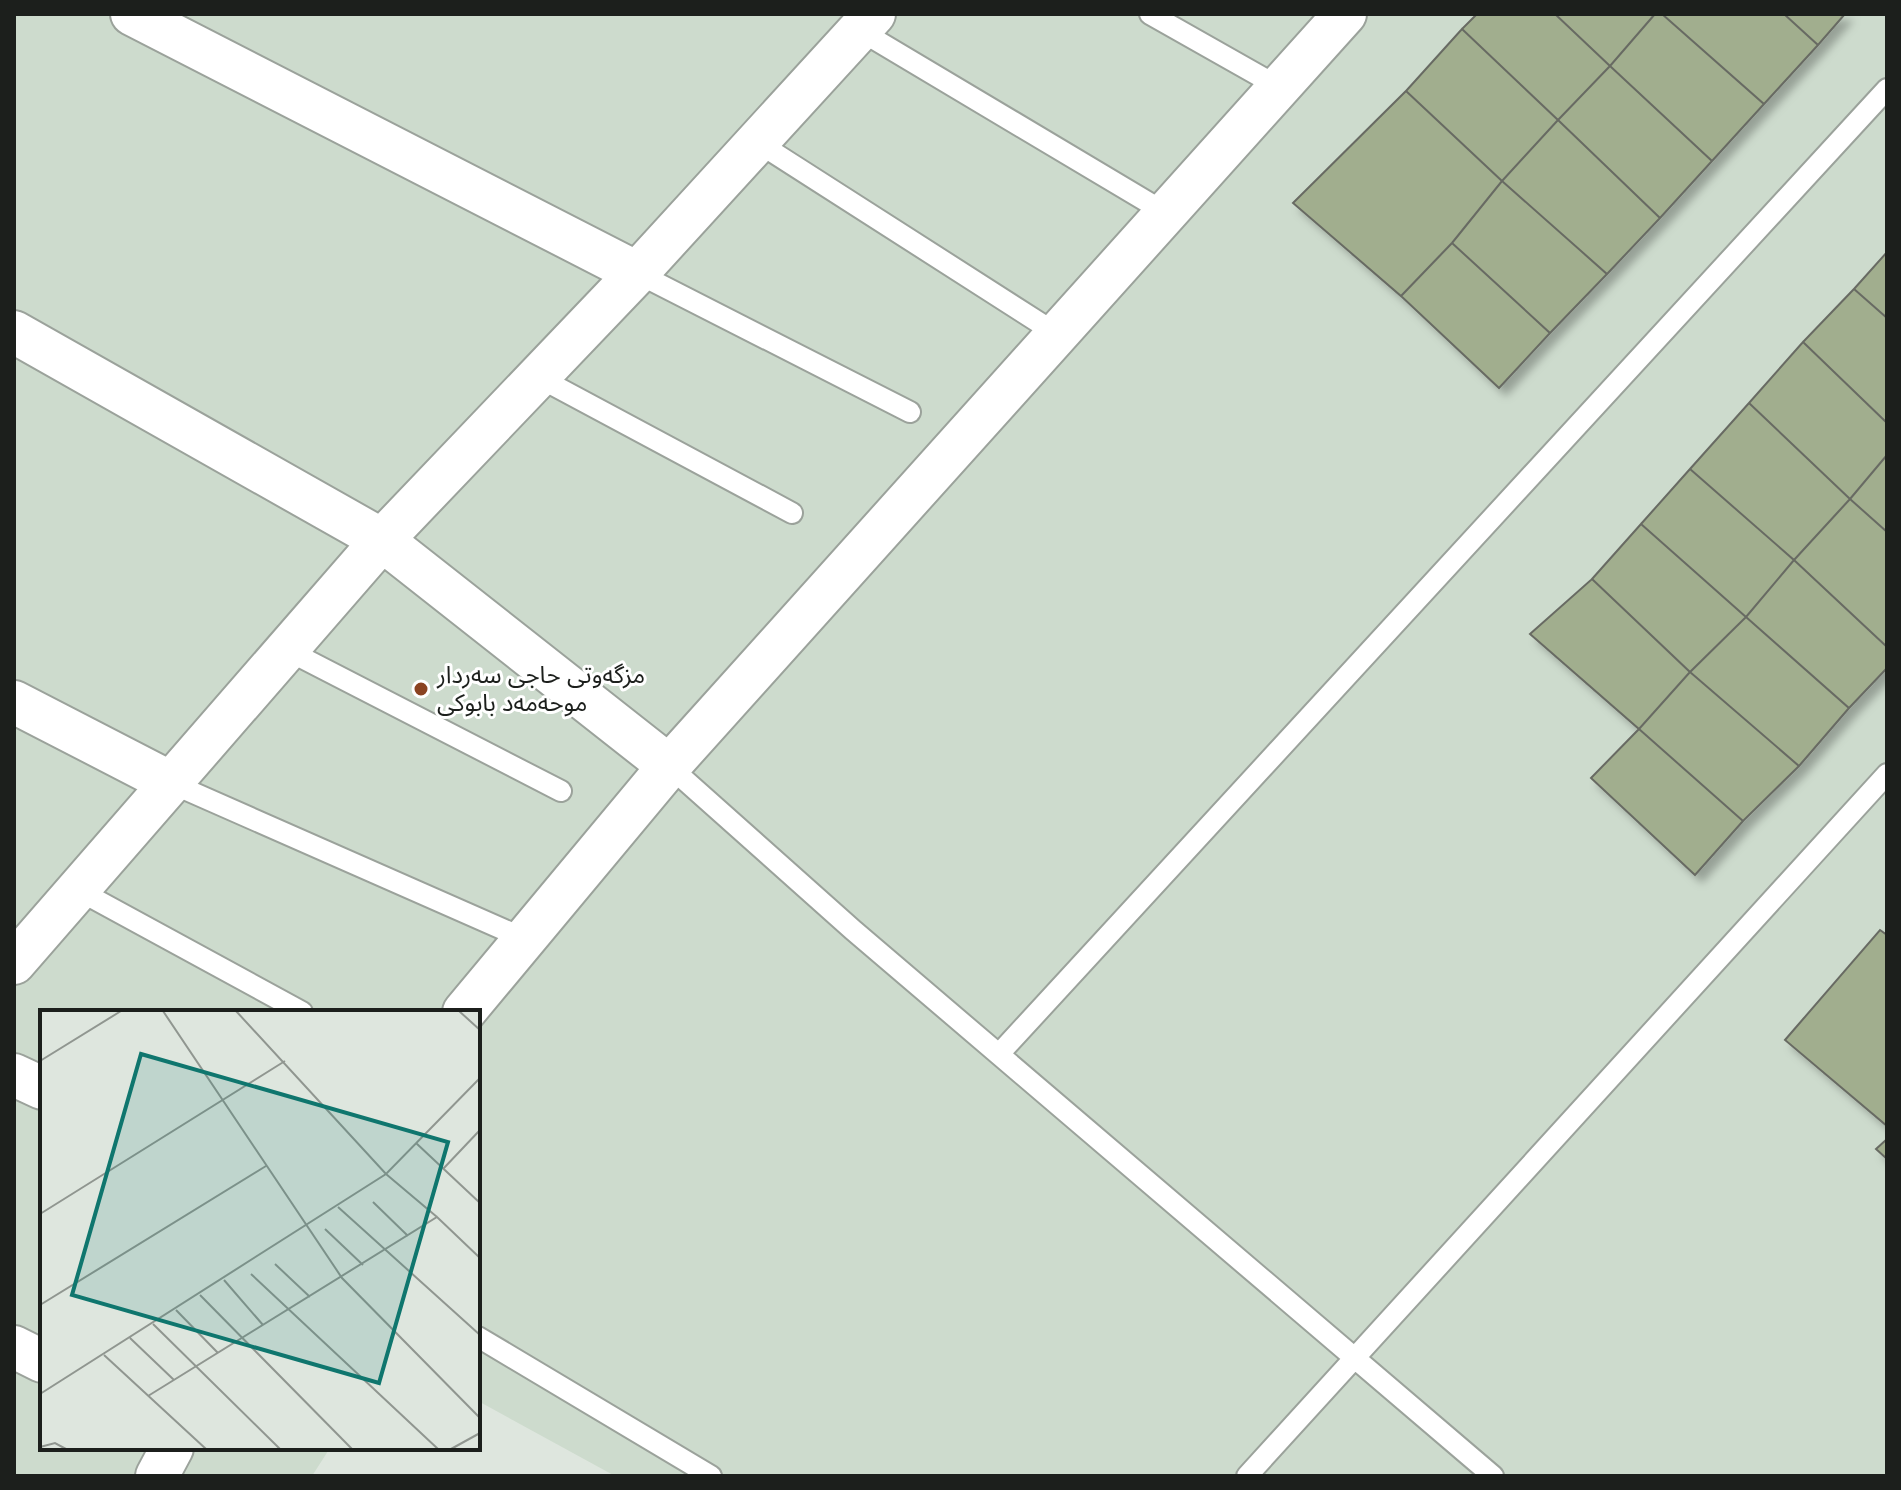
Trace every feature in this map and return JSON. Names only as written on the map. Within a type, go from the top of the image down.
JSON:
[{"type":"street","points":[[132,14],[637,273]]},
{"type":"street","points":[[466,1010],[669,766],[1345,14]]},
{"type":"street","points":[[14,963],[382,540],[637,273],[757,142],[854,19]]},
{"type":"street","points":[[14,332],[382,540],[669,766]]},
{"type":"street","points":[[14,702],[171,783]]},
{"type":"street","points":[[14,1075],[40,1087]]},
{"type":"street","points":[[14,1347],[40,1360]]},
{"type":"street","points":[[157,1476],[171,1450]]},
{"type":"lane","points":[[1150,14],[1279,87]]},
{"type":"lane","points":[[854,19],[1166,213]]},
{"type":"lane","points":[[999,1054],[1887,89]]},
{"type":"lane","points":[[757,142],[1057,334]]},
{"type":"lane","points":[[637,273],[910,412]]},
{"type":"lane","points":[[538,377],[792,513]]},
{"type":"lane","points":[[287,650],[561,791]]},
{"type":"lane","points":[[669,766],[853,930],[1493,1476]]},
{"type":"lane","points":[[1247,1476],[1887,774]]},
{"type":"lane","points":[[171,783],[525,939]]},
{"type":"lane","points":[[78,890],[298,1010]]},
{"type":"lane","points":[[480,1338],[711,1476]]},
{"type":"shaded area","points":[[14,14],[1887,14],[1887,1476],[615,1476],[480,1402],[480,1010],[40,1010],[40,1450],[329,1450],[312,1476],[14,1476]]},
{"type":"building","points":[[1477,14],[1555,14],[1610,66],[1558,120],[1462,29]]},
{"type":"building","points":[[1555,14],[1655,14],[1610,66]]},
{"type":"building","points":[[1655,14],[1662,14],[1764,104],[1712,161],[1610,66]]},
{"type":"building","points":[[1662,14],[1784,14],[1818,45],[1764,104]]},
{"type":"building","points":[[1784,14],[1845,14],[1818,45]]},
{"type":"building","points":[[1462,29],[1558,120],[1502,181],[1406,91]]},
{"type":"building","points":[[1610,66],[1712,161],[1660,218],[1558,120]]},
{"type":"building","points":[[1406,91],[1502,181],[1452,243],[1401,296],[1293,203]]},
{"type":"building","points":[[1558,120],[1660,218],[1607,274],[1502,181]]},
{"type":"building","points":[[1502,181],[1607,274],[1550,333],[1452,243]]},
{"type":"building","points":[[1452,243],[1550,333],[1499,388],[1401,296]]},
{"type":"building","points":[[1887,252],[1887,318],[1854,289]]},
{"type":"building","points":[[1854,289],[1887,318],[1887,423],[1803,342]]},
{"type":"building","points":[[1803,342],[1887,423],[1887,455],[1850,499],[1749,403]]},
{"type":"building","points":[[1749,403],[1850,499],[1794,560],[1690,469]]},
{"type":"building","points":[[1887,455],[1887,532],[1850,499]]},
{"type":"building","points":[[1690,469],[1794,560],[1746,617],[1641,524]]},
{"type":"building","points":[[1850,499],[1887,532],[1887,647],[1794,560]]},
{"type":"building","points":[[1641,524],[1746,617],[1690,672],[1592,579]]},
{"type":"building","points":[[1794,560],[1887,647],[1887,668],[1849,708],[1746,617]]},
{"type":"building","points":[[1592,579],[1690,672],[1639,729],[1530,634]]},
{"type":"building","points":[[1746,617],[1849,708],[1799,766],[1690,672]]},
{"type":"building","points":[[1690,672],[1799,766],[1743,821],[1639,729]]},
{"type":"building","points":[[1639,729],[1743,821],[1695,875],[1591,778]]},
{"type":"building","points":[[1880,930],[1887,935],[1887,1126],[1785,1040]]},
{"type":"building","points":[[1887,1139],[1887,1159],[1876,1149]]},
{"type":"place","name":"مزگەوتی حاجی سەردار موحەمەد بابوکی","points":[[421,689]]}]
